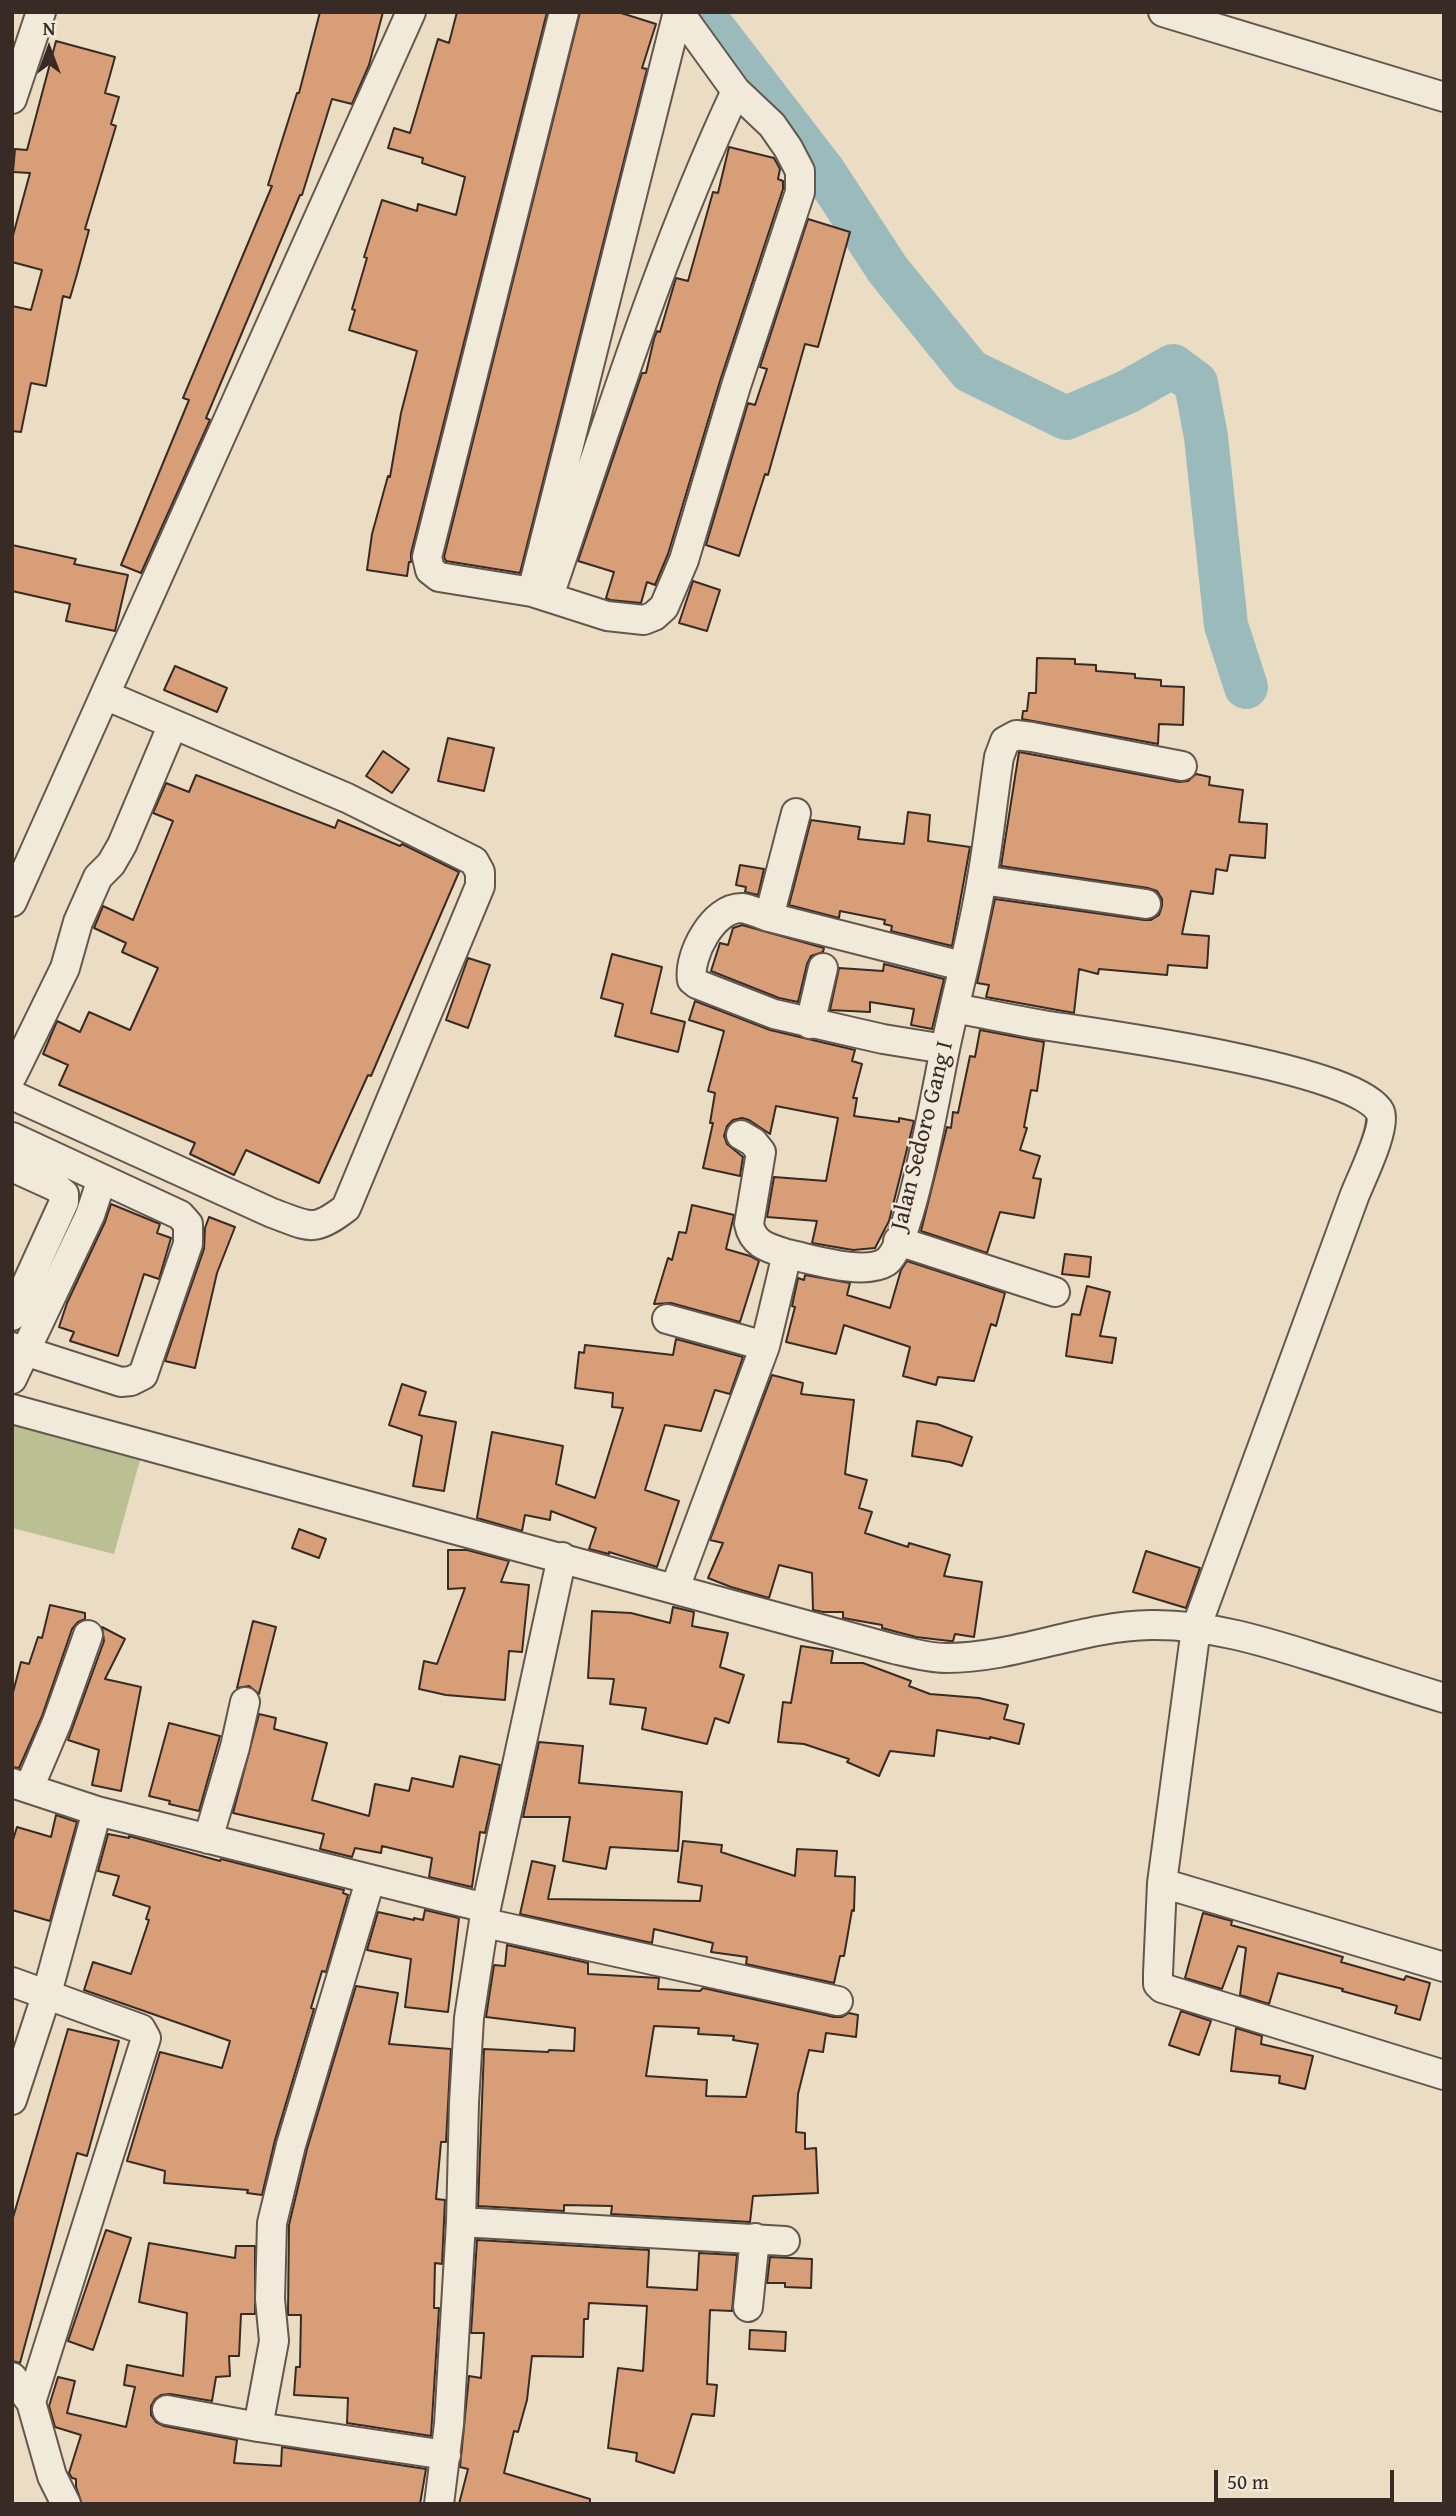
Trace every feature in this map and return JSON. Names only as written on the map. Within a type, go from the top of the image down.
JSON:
[{"type":"street","points":[[12,99],[41,12]]},
{"type":"street","points":[[12,902],[411,12]]},
{"type":"street","points":[[564,12],[427,557],[430,570],[439,577],[541,594],[607,616],[644,620],[664,607],[684,560],[736,386],[800,192],[800,171],[789,148],[772,125],[736,91],[678,12]]},
{"type":"street","points":[[541,594],[678,12]]},
{"type":"street","points":[[1163,12],[1444,97]]},
{"type":"street","points":[[541,594],[701,165],[736,91]]},
{"type":"street","points":[[12,1095],[272,1213],[312,1227],[327,1222],[346,1208],[480,886],[480,872],[474,861],[347,798],[105,695]]},
{"type":"street","points":[[12,1076],[65,968],[78,922],[98,877],[111,864],[122,845],[173,724]]},
{"type":"street","name":"Jalan Sedoro Gang I","points":[[741,1135],[761,1152],[749,1224],[751,1234],[763,1246],[787,1254],[856,1268],[873,1267],[889,1259],[898,1241],[919,1173],[982,880],[999,757],[1005,741],[1012,736],[1031,737],[1182,766]]},
{"type":"street","points":[[768,917],[796,813]]},
{"type":"street","points":[[982,880],[1146,904]]},
{"type":"street","points":[[944,1049],[810,1024],[775,1014],[698,984],[692,980],[691,963],[714,921],[727,911],[743,908],[768,917],[962,966]]},
{"type":"street","points":[[810,1024],[823,968]]},
{"type":"street","points":[[954,1008],[1137,1038],[1236,1058],[1351,1090],[1370,1100],[1381,1113],[1381,1124],[1196,1628],[1162,1883],[1158,1984],[1162,1988],[1444,2075]]},
{"type":"street","points":[[12,1137],[180,1215],[188,1224],[188,1244],[144,1375],[121,1382],[19,1349]]},
{"type":"street","points":[[12,1167],[56,1187],[64,1194],[64,1202],[12,1316]]},
{"type":"street","points":[[12,1379],[19,1349],[90,1215],[102,1179]]},
{"type":"street","points":[[898,1241],[1055,1293]]},
{"type":"street","points":[[675,1588],[765,1346],[787,1254]]},
{"type":"street","points":[[667,1319],[765,1346]]},
{"type":"street","points":[[12,1409],[894,1649],[946,1658],[984,1655],[1112,1628],[1151,1625],[1196,1628],[1243,1634],[1444,1698]]},
{"type":"street","points":[[439,2504],[446,2455],[461,2222],[469,2018],[485,1915],[562,1557]]},
{"type":"street","points":[[88,1635],[57,1722],[20,1785],[97,1811],[370,1881],[485,1915],[838,2001]]},
{"type":"street","points":[[208,1839],[245,1702]]},
{"type":"street","points":[[12,2100],[47,1993],[97,1811]]},
{"type":"street","points":[[258,2427],[274,2342],[270,2299],[272,2223],[291,2145],[370,1881]]},
{"type":"street","points":[[1162,1883],[1444,1967]]},
{"type":"street","points":[[12,1982],[141,2029],[146,2038],[31,2402]]},
{"type":"street","points":[[461,2222],[785,2241]]},
{"type":"street","points":[[748,2307],[755,2238]]},
{"type":"street","points":[[12,2377],[31,2402],[52,2476],[66,2504]]},
{"type":"street","points":[[167,2410],[258,2427],[446,2455]]},
{"type":"green space","points":[[12,1416],[142,1453],[114,1554],[12,1528]]},
{"type":"building","points":[[320,12],[383,12],[369,65],[352,104],[332,99],[302,195],[206,418],[210,420],[141,573],[121,565],[189,400],[183,398],[272,186],[268,185],[299,93]]},
{"type":"building","points":[[457,12],[547,12],[407,576],[367,570],[372,534],[388,476],[390,477],[401,413],[417,351],[349,330],[355,310],[352,309],[367,258],[364,257],[382,200],[417,211],[418,204],[456,215],[465,177],[422,163],[423,158],[388,148],[394,128],[410,133],[438,39],[449,43]]},
{"type":"building","points":[[580,12],[618,12],[656,24],[642,68],[647,69],[520,573],[446,561],[444,557]]},
{"type":"building","points":[[56,41],[115,57],[105,93],[119,97],[111,124],[116,126],[85,229],[89,230],[77,274],[70,298],[63,296],[46,386],[31,383],[21,432],[12,431],[12,306],[31,310],[42,270],[12,262],[12,239],[30,173],[13,172],[15,149],[27,150]]},
{"type":"building","points":[[729,147],[774,158],[780,169],[778,179],[783,181],[783,189],[720,381],[668,554],[655,585],[647,582],[641,603],[610,600],[606,598],[614,572],[578,561],[642,373],[646,373],[654,339],[657,331],[660,332],[676,278],[688,281],[713,192],[718,193]]},
{"type":"building","points":[[808,219],[850,232],[818,347],[805,344],[768,475],[765,474],[739,556],[706,545],[748,403],[755,405],[767,369],[760,367]]},
{"type":"building","points":[[12,545],[76,559],[74,564],[128,575],[115,631],[66,621],[70,604],[12,591]]},
{"type":"building","points":[[693,581],[720,590],[707,631],[679,623]]},
{"type":"building","points":[[1037,658],[1075,659],[1075,664],[1096,665],[1096,671],[1135,674],[1135,678],[1161,680],[1161,686],[1184,687],[1183,725],[1159,724],[1158,744],[1022,719],[1023,711],[1027,711],[1029,693],[1036,693]]},
{"type":"building","points":[[175,666],[227,688],[217,712],[164,690]]},
{"type":"building","points":[[448,738],[494,748],[484,791],[438,781]]},
{"type":"building","points":[[383,751],[409,769],[392,793],[366,776]]},
{"type":"building","points":[[1019,752],[1179,782],[1188,781],[1196,774],[1210,777],[1209,785],[1243,790],[1239,822],[1267,824],[1265,858],[1230,855],[1227,871],[1216,869],[1213,894],[1191,891],[1182,934],[1209,936],[1207,968],[1168,965],[1167,975],[1099,969],[1098,974],[1079,969],[1074,1013],[986,997],[989,985],[977,983],[995,899],[1144,920],[1151,920],[1159,915],[1162,906],[1162,899],[1157,891],[1148,888],[1001,866]]},
{"type":"building","points":[[196,775],[335,828],[338,820],[400,846],[402,844],[459,872],[371,1076],[368,1075],[319,1183],[246,1150],[234,1175],[190,1154],[195,1143],[59,1085],[68,1065],[43,1054],[57,1021],[80,1032],[89,1012],[130,1030],[158,968],[122,952],[126,943],[94,928],[103,906],[133,920],[173,821],[153,813],[166,783],[189,792]]},
{"type":"building","points":[[908,812],[930,815],[928,841],[970,847],[952,946],[891,931],[892,926],[884,924],[885,920],[840,911],[839,918],[789,905],[811,820],[860,827],[858,839],[904,844]]},
{"type":"building","points":[[740,865],[764,869],[758,895],[745,892],[746,887],[736,885]]},
{"type":"building","points":[[742,925],[824,948],[823,952],[811,956],[807,964],[798,1002],[779,998],[711,971],[720,943],[728,945],[733,928]]},
{"type":"building","points":[[612,954],[662,967],[651,1013],[685,1022],[678,1052],[615,1036],[623,1004],[601,998]]},
{"type":"building","points":[[468,958],[490,965],[468,1028],[446,1020]]},
{"type":"building","points":[[884,964],[944,979],[932,1029],[911,1025],[914,1009],[870,1002],[870,1012],[830,1010],[839,968],[883,971]]},
{"type":"building","points":[[695,1001],[770,1030],[855,1050],[852,1061],[862,1064],[853,1098],[857,1098],[854,1116],[899,1122],[899,1118],[914,1121],[889,1221],[875,1248],[853,1250],[812,1243],[817,1221],[767,1217],[774,1177],[826,1181],[838,1118],[776,1106],[770,1134],[749,1120],[733,1120],[727,1126],[724,1136],[727,1144],[743,1157],[740,1176],[703,1168],[713,1123],[710,1123],[715,1093],[708,1091],[724,1031],[689,1020]]},
{"type":"building","points":[[980,1030],[1044,1042],[1037,1091],[1031,1090],[1024,1127],[1027,1128],[1020,1150],[1040,1156],[1033,1178],[1041,1179],[1034,1218],[1000,1212],[987,1253],[921,1231],[947,1127],[951,1128],[953,1112],[958,1113],[970,1056],[975,1057]]},
{"type":"building","points":[[111,1204],[160,1224],[157,1233],[171,1238],[159,1279],[144,1274],[118,1356],[70,1341],[74,1332],[59,1327]]},
{"type":"building","points":[[692,1205],[734,1215],[726,1249],[759,1261],[740,1322],[671,1303],[654,1304],[668,1258],[672,1260],[679,1232],[686,1233]]},
{"type":"building","points":[[209,1217],[235,1227],[217,1273],[195,1368],[165,1361],[204,1249],[205,1228]]},
{"type":"building","points":[[1065,1254],[1091,1257],[1089,1277],[1062,1274]]},
{"type":"building","points":[[907,1261],[1005,1293],[996,1326],[991,1324],[974,1381],[938,1377],[936,1385],[903,1376],[910,1347],[844,1325],[836,1354],[786,1342],[795,1307],[792,1306],[798,1278],[804,1280],[805,1275],[850,1283],[847,1295],[890,1308],[901,1270]]},
{"type":"building","points":[[1087,1286],[1110,1292],[1100,1336],[1116,1338],[1112,1363],[1066,1356],[1072,1314],[1080,1315]]},
{"type":"building","points":[[676,1339],[743,1357],[730,1394],[715,1390],[701,1431],[665,1425],[645,1490],[679,1501],[657,1567],[609,1552],[589,1549],[596,1528],[551,1511],[550,1520],[525,1515],[522,1531],[477,1518],[492,1432],[563,1446],[556,1484],[595,1498],[623,1408],[612,1407],[613,1393],[575,1388],[579,1352],[584,1353],[585,1345],[673,1355]]},
{"type":"building","points":[[772,1375],[803,1383],[801,1394],[854,1400],[845,1474],[867,1480],[859,1508],[872,1512],[865,1533],[908,1547],[909,1543],[950,1555],[944,1576],[982,1582],[974,1637],[955,1634],[953,1641],[950,1641],[916,1637],[882,1628],[882,1625],[843,1618],[843,1612],[813,1610],[812,1573],[779,1565],[769,1598],[708,1578],[723,1543],[710,1540]]},
{"type":"building","points":[[402,1384],[426,1392],[419,1415],[456,1422],[444,1491],[413,1486],[422,1436],[389,1425]]},
{"type":"building","points":[[917,1421],[937,1424],[972,1437],[962,1466],[912,1456]]},
{"type":"building","points":[[299,1529],[326,1539],[319,1558],[292,1548]]},
{"type":"building","points":[[448,1550],[467,1550],[509,1561],[501,1582],[529,1585],[522,1652],[509,1651],[505,1700],[446,1695],[419,1689],[424,1661],[437,1664],[465,1588],[448,1589]]},
{"type":"building","points":[[1146,1551],[1200,1568],[1186,1608],[1133,1592]]},
{"type":"building","points":[[50,1605],[85,1613],[85,1619],[72,1629],[42,1716],[19,1768],[12,1767],[12,1696],[21,1662],[29,1664],[38,1637],[42,1638]]},
{"type":"building","points":[[673,1607],[694,1612],[692,1626],[728,1633],[720,1667],[744,1675],[729,1723],[715,1718],[707,1744],[642,1729],[646,1708],[610,1704],[614,1679],[588,1678],[592,1611],[631,1613],[670,1623]]},
{"type":"building","points":[[253,1621],[276,1627],[259,1694],[249,1686],[237,1688]]},
{"type":"building","points":[[102,1627],[125,1639],[105,1679],[141,1687],[121,1791],[92,1785],[99,1750],[68,1740],[104,1641]]},
{"type":"building","points":[[801,1646],[833,1651],[831,1663],[863,1663],[911,1681],[909,1686],[930,1694],[979,1698],[1008,1705],[1004,1719],[1024,1724],[1019,1744],[937,1730],[934,1756],[890,1751],[879,1776],[847,1762],[849,1759],[804,1744],[778,1742],[783,1702],[791,1703]]},
{"type":"building","points":[[259,1714],[276,1718],[274,1729],[327,1743],[312,1800],[369,1816],[375,1784],[409,1791],[412,1778],[453,1787],[460,1756],[500,1765],[485,1833],[480,1832],[472,1887],[429,1877],[432,1858],[382,1846],[381,1853],[355,1848],[352,1857],[320,1849],[324,1834],[233,1813]]},
{"type":"building","points":[[169,1723],[220,1736],[199,1811],[149,1796]]},
{"type":"building","points":[[539,1742],[583,1746],[579,1783],[682,1792],[678,1851],[610,1847],[606,1869],[563,1861],[570,1817],[523,1817]]},
{"type":"building","points":[[56,1815],[77,1822],[50,1921],[12,1910],[12,1843],[17,1827],[51,1837]]},
{"type":"building","points":[[108,1834],[129,1836],[344,1890],[343,1893],[348,1895],[326,1972],[322,1971],[311,2008],[314,2009],[275,2140],[262,2195],[247,2193],[248,2190],[164,2183],[165,2171],[127,2161],[160,2052],[222,2068],[230,2041],[84,1990],[93,1962],[131,1974],[149,1920],[146,1919],[150,1907],[113,1895],[119,1876],[98,1871]]},
{"type":"building","points":[[683,1841],[722,1845],[721,1852],[795,1876],[797,1849],[837,1851],[835,1876],[855,1877],[854,1911],[852,1910],[844,1956],[840,1956],[834,1983],[746,1964],[747,1957],[711,1952],[713,1943],[654,1929],[652,1943],[520,1914],[532,1861],[555,1866],[548,1899],[700,1901],[702,1886],[678,1882]]},
{"type":"building","points":[[425,1910],[459,1918],[448,2012],[405,2007],[411,1959],[367,1950],[378,1912],[423,1920]]},
{"type":"building","points":[[1203,1913],[1232,1921],[1231,1925],[1343,1957],[1341,1962],[1404,1980],[1406,1976],[1430,1983],[1420,2020],[1395,2013],[1397,2006],[1278,1973],[1269,2004],[1240,1995],[1246,1948],[1238,1946],[1222,1989],[1185,1978]]},
{"type":"building","points":[[507,1945],[588,1963],[588,1974],[659,1978],[658,1989],[700,1991],[703,1988],[834,2017],[849,2013],[858,2015],[856,2037],[826,2033],[823,2052],[809,2050],[798,2094],[796,2132],[805,2133],[805,2149],[816,2148],[818,2193],[753,2196],[750,2222],[611,2214],[612,2206],[564,2205],[564,2211],[478,2206],[484,2049],[574,2051],[575,2028],[486,2017],[494,1965],[505,1966]],"holes":[[[654,2026],[699,2028],[698,2034],[734,2036],[733,2040],[758,2044],[746,2097],[706,2096],[707,2080],[646,2076]]]},
{"type":"building","points":[[356,1986],[398,1993],[389,2044],[451,2049],[446,2142],[441,2142],[436,2199],[445,2200],[442,2264],[435,2263],[434,2308],[439,2308],[431,2436],[347,2423],[348,2398],[294,2395],[296,2367],[300,2367],[301,2315],[288,2315],[289,2225],[307,2149]]},
{"type":"building","points":[[1181,2011],[1211,2021],[1199,2055],[1169,2045]]},
{"type":"building","points":[[1236,2028],[1262,2036],[1261,2044],[1313,2056],[1305,2089],[1279,2083],[1280,2076],[1231,2071]]},
{"type":"building","points":[[68,2029],[119,2041],[87,2156],[77,2153],[20,2363],[12,2361],[12,2221]]},
{"type":"building","points":[[106,2230],[131,2238],[93,2350],[68,2341]]},
{"type":"building","points":[[477,2240],[649,2250],[647,2287],[697,2290],[699,2253],[737,2255],[732,2311],[710,2310],[707,2384],[717,2385],[714,2416],[692,2414],[674,2473],[636,2461],[637,2453],[608,2448],[618,2368],[643,2371],[647,2306],[589,2303],[588,2319],[584,2319],[583,2357],[532,2356],[527,2400],[518,2432],[514,2431],[504,2473],[590,2499],[590,2504],[459,2504],[468,2469],[460,2467],[469,2376],[481,2378],[484,2333],[471,2333]]},
{"type":"building","points":[[149,2243],[235,2258],[236,2246],[255,2246],[255,2314],[241,2314],[239,2356],[229,2356],[230,2376],[216,2377],[212,2401],[161,2395],[151,2406],[151,2415],[156,2422],[164,2426],[237,2440],[234,2463],[281,2466],[282,2447],[426,2469],[420,2504],[82,2504],[76,2479],[69,2473],[81,2435],[55,2427],[49,2406],[58,2377],[75,2381],[67,2413],[126,2427],[135,2387],[124,2385],[127,2365],[183,2376],[187,2313],[139,2302]]},
{"type":"building","points":[[770,2257],[812,2259],[811,2288],[767,2283]]},
{"type":"building","points":[[750,2330],[786,2332],[785,2351],[749,2349]]},
{"type":"waterway","points":[[706,12],[707,20],[824,172],[888,270],[970,371],[1066,418],[1127,392],[1173,366],[1196,383],[1206,437],[1226,625],[1246,687]]}]
